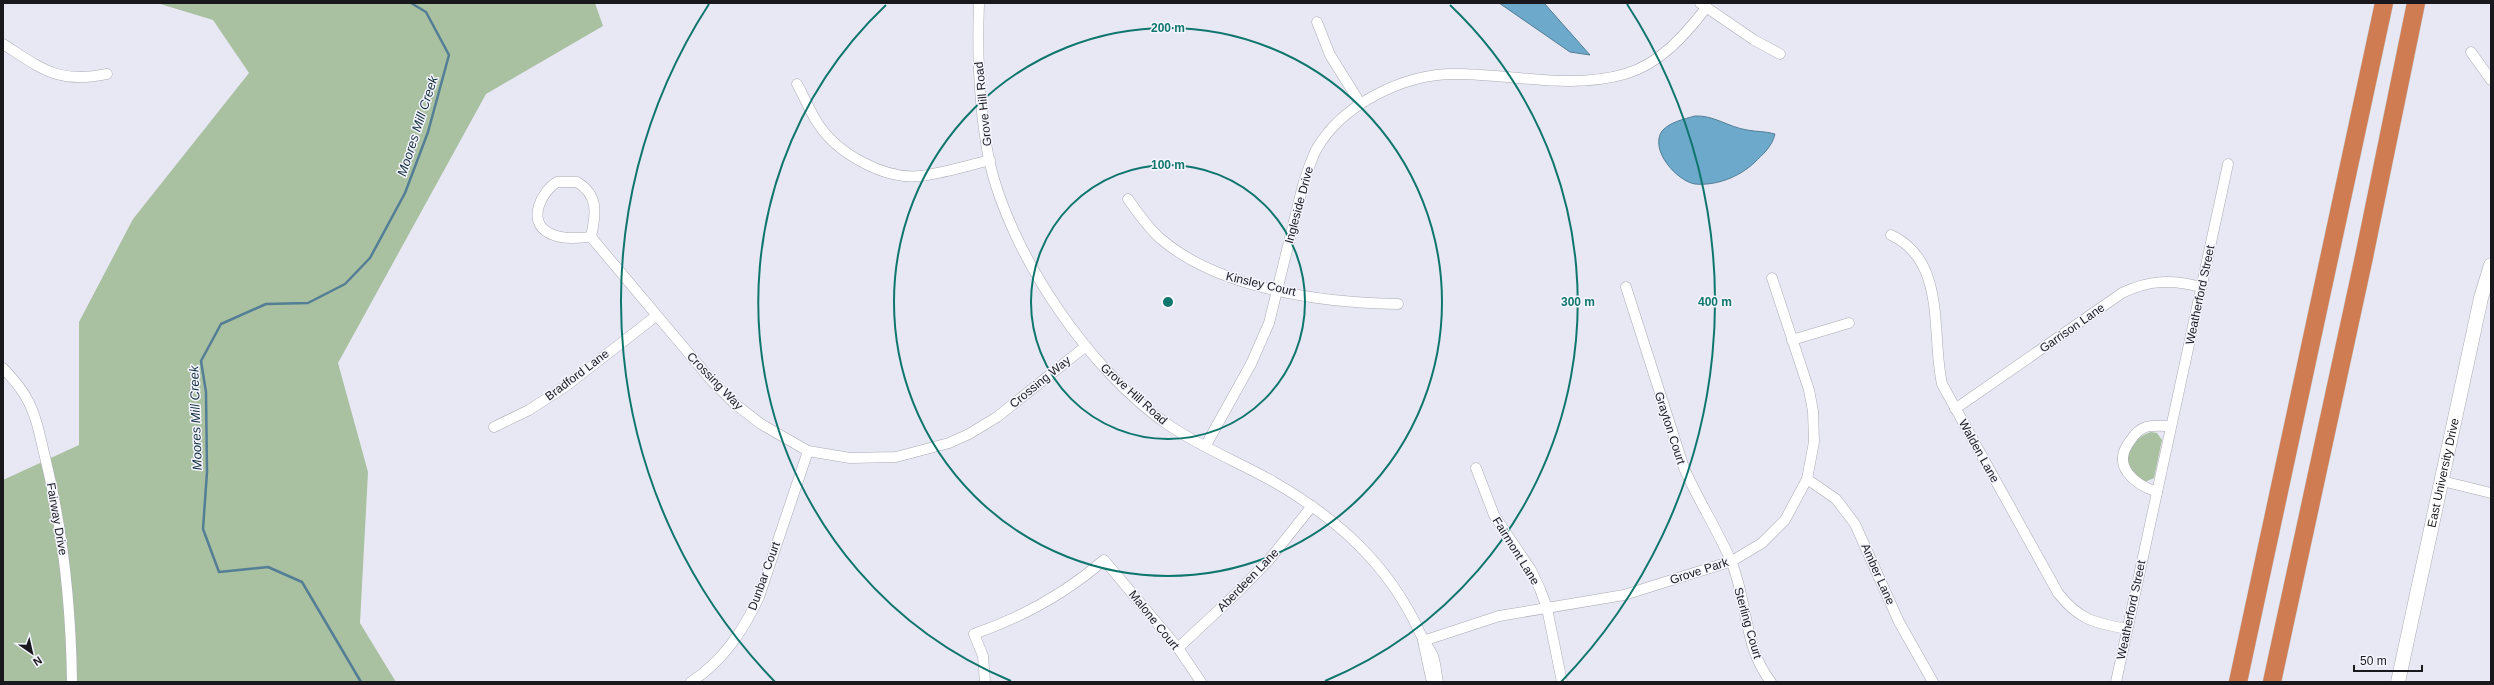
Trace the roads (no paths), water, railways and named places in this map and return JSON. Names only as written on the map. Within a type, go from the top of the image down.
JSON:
[{"type":"highway","points":[[2238,682],[2384,3]]},
{"type":"highway","points":[[2272,682],[2364,257],[2416,3]]},
{"type":"main road","name":"East University Drive","points":[[2398,682],[2426,546],[2442,481],[2481,298],[2491,265]]},
{"type":"street","name":"Grove Hill Road","points":[[979,3],[978,45],[980,88],[990,160],[1006,211],[1025,252],[1051,298],[1086,346],[1112,377],[1146,407],[1171,427],[1206,445],[1312,506],[1344,530],[1369,554],[1409,609],[1423,641],[1432,656],[1438,682]]},
{"type":"street","points":[[1703,5],[1780,54]]},
{"type":"street","name":"Ingleside Drive","points":[[1206,445],[1251,364],[1269,323],[1304,181],[1312,159],[1322,140],[1360,103],[1403,83],[1440,75],[1455,74],[1584,82],[1626,74],[1665,53],[1689,29],[1703,5]]},
{"type":"street","points":[[1317,22],[1330,55],[1360,103]]},
{"type":"street","points":[[3,44],[42,68],[62,76],[84,78],[106,74]]},
{"type":"street","points":[[2471,52],[2491,80]]},
{"type":"street","points":[[797,84],[822,128],[841,147],[868,165],[888,172],[920,176],[990,160]]},
{"type":"street","name":"Weatherford Street","points":[[2116,682],[2228,164]]},
{"type":"street","points":[[557,182],[577,182],[586,187],[593,195],[596,205],[592,237],[566,239],[547,232],[541,224],[538,214],[538,204],[548,187],[557,182]]},
{"type":"street","name":"Kinsley Court","points":[[1128,199],[1152,231],[1177,253],[1206,269],[1236,280],[1278,290],[1348,303],[1398,304]]},
{"type":"street","name":"Walden Lane","points":[[1891,235],[1913,249],[1924,266],[1931,283],[1938,368],[1942,384],[2058,593],[2067,604],[2090,621],[2127,629]]},
{"type":"street","name":"Crossing Way","points":[[592,237],[656,316],[712,381],[735,404],[761,424],[808,451],[856,459],[896,457],[949,443],[969,434],[997,417],[1055,369],[1086,346]]},
{"type":"street","name":"Grove Park","points":[[1423,641],[1499,616],[1624,595],[1732,561],[1762,543],[1785,520],[1807,479],[1814,442],[1813,411],[1809,390],[1772,278]]},
{"type":"street","name":"Garrison Lane","points":[[1955,409],[2122,293],[2148,283],[2165,280],[2180,281],[2201,287]]},
{"type":"street","name":"Grayton Court","points":[[1626,287],[1684,468],[1696,497],[1732,561]]},
{"type":"street","name":"Bradford Lane","points":[[494,427],[529,410],[566,386],[656,316]]},
{"type":"street","points":[[1792,340],[1849,322]]},
{"type":"street","name":"Fairway Drive","points":[[3,368],[16,382],[27,399],[36,420],[49,472],[66,578],[72,682]]},
{"type":"street","points":[[2157,492],[2135,483],[2129,477],[2122,466],[2123,454],[2134,434],[2145,428],[2171,426]]},
{"type":"street","name":"Dunbar Court","points":[[691,682],[718,660],[739,635],[750,617],[759,597],[808,451]]},
{"type":"street","name":"Fairmont Lane","points":[[1476,468],[1494,515],[1531,570],[1547,608],[1562,682]]},
{"type":"street","name":"Amber Lane","points":[[1807,479],[1836,499],[1855,524],[1899,622],[1933,682]]},
{"type":"street","points":[[2442,481],[2491,493]]},
{"type":"street","name":"Aberdeen Lane","points":[[1178,648],[1265,565],[1312,506]]},
{"type":"street","name":"Malone Court","points":[[985,682],[983,656],[974,634],[1012,621],[1053,600],[1104,560],[1178,648],[1201,682]]},
{"type":"street","name":"Sterling Court","points":[[1732,561],[1751,642],[1758,661],[1771,682]]},
{"type":"street","name":"Grove Hill Road","points":[[1423,641],[1432,682]]},
{"type":"water","points":[[1499,3],[1544,3],[1590,55],[1570,52]]},
{"type":"water","points":[[1695,116],[1708,117],[1751,131],[1775,134],[1774,139],[1767,150],[1754,163],[1727,180],[1711,184],[1695,184],[1688,182],[1673,171],[1667,164],[1659,147],[1659,139],[1662,131],[1669,125]]},
{"type":"waterway","name":"Moores Mill Creek","points":[[361,682],[302,582],[268,567],[219,572],[203,529],[207,472],[206,392],[201,361],[221,324],[266,304],[308,303],[345,284],[370,258],[405,193],[428,132],[449,55],[426,12],[411,3]]}]
